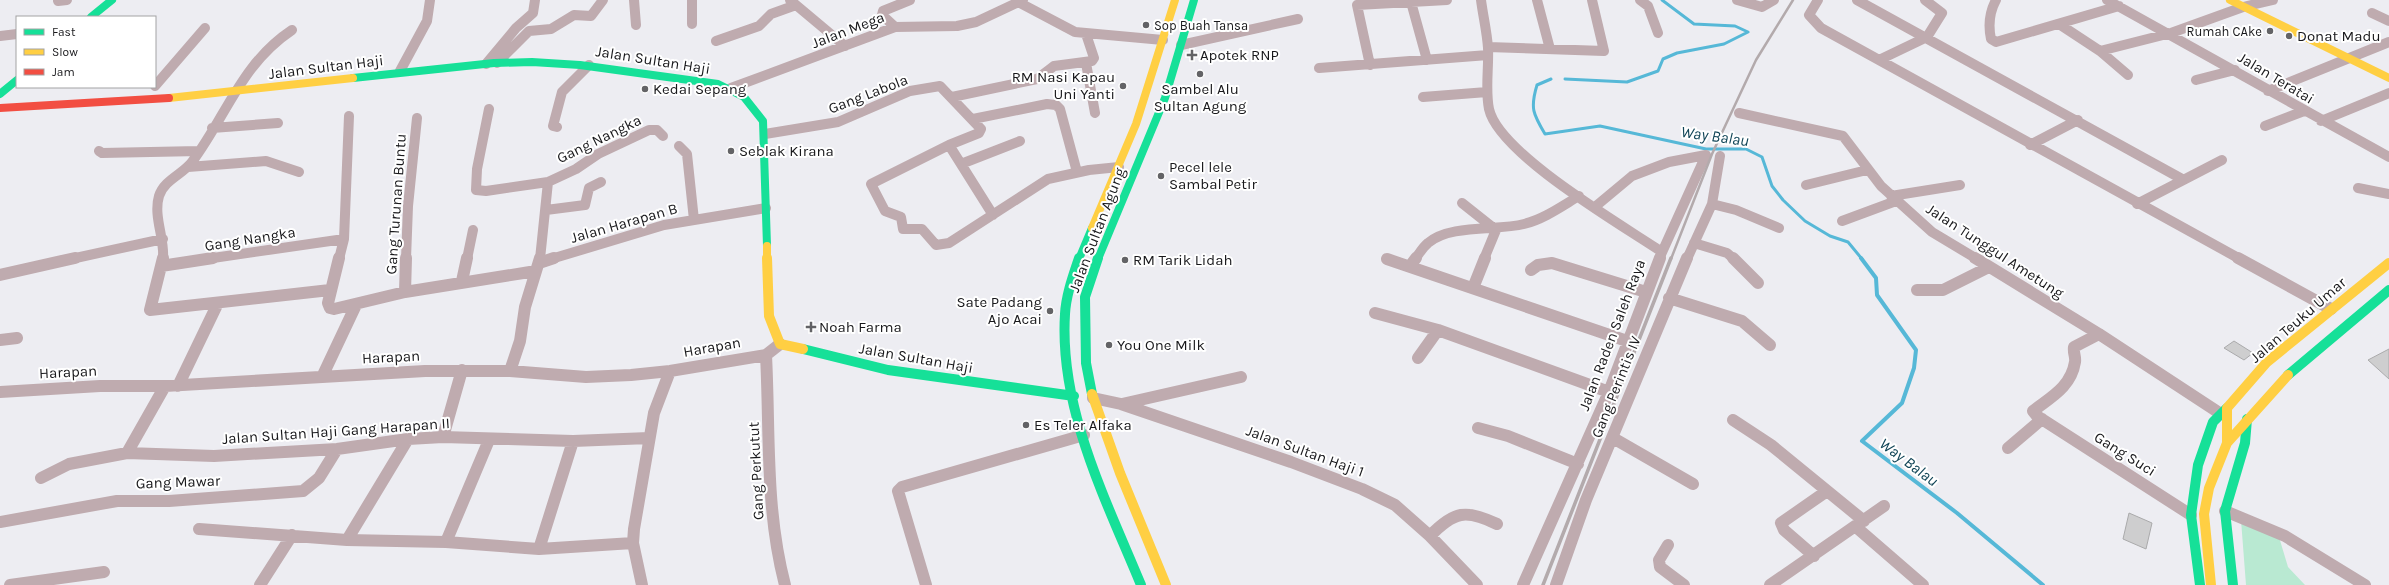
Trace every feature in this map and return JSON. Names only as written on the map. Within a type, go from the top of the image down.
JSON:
[{"type":"main road","points":[[92,16],[112,0]]},
{"type":"main road","name":"Jalan Sultan Agung","points":[[1141,585],[1084,435],[1066,367],[1064,337],[1069,284],[1083,244],[1119,167],[1147,97],[1175,0]]},
{"type":"main road","name":"Jalan Sultan Agung","points":[[1166,585],[1120,473],[1093,398],[1086,363],[1084,335],[1085,297],[1100,254],[1165,98],[1194,0]]},
{"type":"main road","points":[[2230,0],[2389,78]]},
{"type":"main road","name":"Jalan Sultan Haji","points":[[0,108],[235,93],[400,71],[492,64],[589,65],[707,82],[731,88],[757,109],[764,121],[769,316],[780,344],[888,370],[1074,396]]},
{"type":"main road","points":[[0,94],[16,81]]},
{"type":"main road","points":[[1147,97],[1165,98]]},
{"type":"main road","name":"Jalan Teuku Umar","points":[[2200,585],[2191,515],[2198,465],[2213,422],[2225,414],[2267,362],[2389,263]]},
{"type":"main road","points":[[2211,585],[2204,514],[2210,488],[2227,443],[2290,372],[2389,290]]},
{"type":"main road","points":[[2225,414],[2227,443]]},
{"type":"main road","points":[[2233,585],[2225,511],[2245,443],[2247,419]]},
{"type":"street","points":[[400,71],[427,21],[430,0]]},
{"type":"street","points":[[492,64],[523,28],[524,22],[533,12],[535,0]]},
{"type":"street","points":[[492,64],[529,31],[551,29],[574,15],[591,16],[603,0]]},
{"type":"street","points":[[634,0],[636,25]]},
{"type":"street","points":[[692,0],[692,24]]},
{"type":"street","points":[[895,28],[882,15],[883,11],[910,0]]},
{"type":"street","points":[[1370,65],[1356,6],[1447,0]]},
{"type":"street","name":"Jalan Raden Saleh Raya","points":[[1480,0],[1488,51],[1487,92],[1489,110],[1510,143],[1558,182],[1596,206],[1662,252],[1627,341],[1609,392],[1523,585]]},
{"type":"street","points":[[1537,0],[1550,49]]},
{"type":"street","points":[[1319,68],[1427,60],[1488,51],[1550,49],[1602,52],[1605,50],[1592,0]]},
{"type":"street","points":[[1640,0],[1648,6],[1658,33]]},
{"type":"street","points":[[1737,0],[1762,7],[1774,0]]},
{"type":"street","points":[[1818,0],[1810,11],[1809,15],[1821,28],[2030,146],[2331,309]]},
{"type":"street","points":[[1857,0],[2078,120],[2182,179]]},
{"type":"street","points":[[1879,60],[1927,37],[1942,12],[1925,0]]},
{"type":"street","points":[[1996,0],[1989,19],[1991,39],[1994,42],[2016,38],[2119,6]]},
{"type":"street","name":"Jalan Teratai","points":[[2107,0],[2171,33],[2268,91],[2389,157]]},
{"type":"street","points":[[2100,51],[2171,33],[2243,7],[2273,0]]},
{"type":"street","points":[[1019,1],[1062,27],[1086,34],[1163,40]]},
{"type":"street","name":"Jalan Mega","points":[[731,88],[895,28],[956,26],[976,22],[1019,1]]},
{"type":"street","points":[[716,41],[759,26],[771,14],[793,2],[845,46]]},
{"type":"street","points":[[1411,2],[1427,60]]},
{"type":"street","points":[[2372,13],[2389,21]]},
{"type":"street","points":[[1181,45],[1298,19]]},
{"type":"street","points":[[2059,24],[2100,51],[2128,75]]},
{"type":"street","points":[[156,86],[205,28]]},
{"type":"street","points":[[292,30],[269,45],[235,93],[188,167],[167,184],[159,198],[159,217],[163,239],[161,266],[150,310],[218,304],[330,290]]},
{"type":"street","points":[[0,36],[16,34]]},
{"type":"street","points":[[952,97],[1037,79],[1054,66],[1086,63],[1094,58],[1086,34]]},
{"type":"street","points":[[2268,91],[2351,59],[2389,42]]},
{"type":"street","points":[[1086,63],[1095,113]]},
{"type":"street","points":[[557,127],[553,126],[562,92],[589,65]]},
{"type":"street","points":[[2196,80],[2218,76],[2235,70]]},
{"type":"street","name":"Gang Labola","points":[[765,134],[838,122],[910,92],[932,86],[940,86],[973,118]]},
{"type":"street","points":[[143,100],[154,88]]},
{"type":"street","points":[[1422,97],[1487,92]]},
{"type":"street","points":[[2321,121],[2389,93]]},
{"type":"street","points":[[1077,172],[1060,109],[1056,105],[1046,104],[973,118],[981,129],[980,133],[949,145],[872,182],[872,186],[884,210],[901,217],[904,229],[922,230],[927,233],[936,245],[949,243],[1048,179],[1077,172],[1119,167]]},
{"type":"street","name":"Gang Nangka","points":[[489,109],[477,169],[476,190],[548,182],[576,169],[598,154],[649,130],[657,130],[663,136]]},
{"type":"street","points":[[2265,126],[2304,111]]},
{"type":"street","name":"Jalan Tunggul Ametung","points":[[1739,113],[1843,136],[1867,170],[1894,198],[1932,232],[2099,334],[2225,414]]},
{"type":"street","points":[[349,116],[344,239],[330,290],[328,303],[330,308],[334,309],[356,305],[405,292],[538,267]]},
{"type":"street","name":"Gang Turunan Buntu","points":[[405,292],[408,206],[417,118]]},
{"type":"street","points":[[2030,146],[2078,120]]},
{"type":"street","points":[[212,128],[278,123]]},
{"type":"street","points":[[961,164],[1020,141]]},
{"type":"street","points":[[949,145],[993,215]]},
{"type":"street","points":[[679,146],[687,154],[694,220]]},
{"type":"street","points":[[99,150],[102,153],[199,151]]},
{"type":"street","points":[[1596,206],[1632,176],[1669,162],[1706,154],[1662,252]]},
{"type":"street","name":"Gang Perintis IV","points":[[1556,585],[1586,500],[1614,438],[1668,298],[1712,204],[1720,156]]},
{"type":"street","points":[[2137,204],[2182,179],[2222,160]]},
{"type":"street","points":[[188,167],[266,161],[299,172]]},
{"type":"street","points":[[1806,185],[1867,170]]},
{"type":"street","name":"Gang Nangka","points":[[510,371],[520,341],[525,307],[538,267],[546,210],[548,182]]},
{"type":"street","points":[[546,210],[584,205],[588,188],[601,182]]},
{"type":"street","points":[[1842,221],[1894,198],[1960,185]]},
{"type":"street","points":[[2358,188],[2389,194]]},
{"type":"street","points":[[1410,266],[1430,241],[1435,238],[1457,232],[1496,230],[1525,224],[1548,214],[1579,196]]},
{"type":"street","points":[[1462,203],[1496,230]]},
{"type":"street","points":[[1712,204],[1743,213],[1779,228]]},
{"type":"street","name":"Jalan Harapan B","points":[[538,267],[653,227],[766,208]]},
{"type":"street","points":[[462,281],[473,230]]},
{"type":"street","points":[[1473,288],[1496,230]]},
{"type":"street","points":[[0,274],[163,239]]},
{"type":"street","name":"Gang Nangka","points":[[161,266],[344,239]]},
{"type":"street","points":[[1694,243],[1727,253],[1758,283]]},
{"type":"street","points":[[1386,259],[1627,341]]},
{"type":"street","points":[[1531,270],[1538,265],[1552,263],[1646,292]]},
{"type":"street","points":[[1917,290],[1943,290],[1989,267]]},
{"type":"street","points":[[1668,298],[1742,321],[1770,345]]},
{"type":"street","points":[[178,386],[218,304]]},
{"type":"street","points":[[322,377],[356,305]]},
{"type":"street","points":[[1375,313],[1438,330],[1609,392]]},
{"type":"street","points":[[1418,358],[1438,330]]},
{"type":"street","points":[[2008,448],[2042,419],[2033,411],[2063,389],[2072,375],[2076,360],[2073,353],[2074,347],[2099,334]]},
{"type":"street","points":[[0,340],[17,338]]},
{"type":"street","name":"Harapan","points":[[0,392],[100,386],[178,386],[462,370],[510,371],[586,377],[670,371],[766,355],[780,344]]},
{"type":"street","name":"Gang Perkutut","points":[[766,355],[769,392],[768,450],[778,562],[785,585]]},
{"type":"street","points":[[442,436],[462,370]]},
{"type":"street","points":[[642,585],[633,543],[654,413],[670,371]]},
{"type":"street","points":[[1121,404],[1241,377]]},
{"type":"street","points":[[127,453],[165,386]]},
{"type":"street","name":"Jalan Sultan Haji 1","points":[[1093,398],[1121,404],[1362,489],[1395,504],[1430,536],[1477,585]]},
{"type":"street","name":"Gang Suci","points":[[2042,419],[2191,515]]},
{"type":"street","points":[[1733,420],[1771,445],[1827,491],[1923,585]]},
{"type":"street","points":[[1478,428],[1508,436],[1578,464]]},
{"type":"street","points":[[926,585],[898,492],[902,487],[1084,435]]},
{"type":"street","name":"Jalan Sultan Haji Gang Harapan II","points":[[41,478],[69,464],[127,453],[214,456],[337,449],[408,439],[442,436],[489,440],[573,441],[649,438]]},
{"type":"street","points":[[1614,438],[1693,484]]},
{"type":"street","points":[[347,540],[408,439]]},
{"type":"street","points":[[446,542],[489,440]]},
{"type":"street","points":[[539,549],[573,441]]},
{"type":"street","name":"Gang Mawar","points":[[0,522],[116,501],[169,500],[303,491],[313,485],[320,477],[337,449]]},
{"type":"street","points":[[1814,556],[1784,530],[1781,523],[1827,491]]},
{"type":"street","points":[[1770,585],[1814,556],[1884,506]]},
{"type":"street","points":[[2225,511],[2285,536],[2365,585]]},
{"type":"street","points":[[1430,536],[1453,516],[1460,514],[1475,514],[1497,524]]},
{"type":"street","points":[[199,529],[347,540],[446,542],[539,549],[633,543]]},
{"type":"street","points":[[260,585],[292,535]]},
{"type":"street","points":[[1668,545],[1659,560],[1660,567],[1684,585]]},
{"type":"street","points":[[10,585],[104,572]]},
{"type":"green space","points":[[2241,520],[2279,537],[2288,567],[2305,585],[2246,585]]},
{"type":"building","points":[[2234,341],[2253,353],[2244,360],[2224,348]]},
{"type":"building","points":[[2389,349],[2389,379],[2368,360]]},
{"type":"building","points":[[2129,513],[2152,523],[2146,549],[2123,539]]},
{"type":"waterway","name":"Way Balau","points":[[1565,79],[1627,82],[1658,71],[1663,59],[1677,53],[1724,44],[1748,32],[1735,26],[1694,24],[1662,0]]},
{"type":"waterway","name":"Way Balau","points":[[1551,79],[1537,85],[1533,105],[1535,116],[1545,134],[1600,126],[1706,149],[1746,149],[1762,157],[1772,186],[1783,200],[1805,221],[1830,236],[1848,242],[1862,259]]},
{"type":"waterway","name":"Way Balau","points":[[1861,258],[1876,278],[1877,295],[1916,350],[1914,368],[1902,403],[1862,441],[1957,513],[2043,585]]},
{"type":"railway","points":[[1671,259],[1712,154],[1756,60],[1793,0]]},
{"type":"railway","points":[[1543,585],[1671,258]]},
{"type":"traffic: fast","points":[[92,16],[112,0]]},
{"type":"traffic: fast","points":[[1092,394],[1086,363],[1085,297],[1100,254],[1165,98],[1194,0]]},
{"type":"traffic: fast","points":[[353,78],[494,63],[532,62],[580,65],[718,84],[744,97],[754,107],[763,121],[767,246]]},
{"type":"traffic: fast","points":[[0,94],[16,81]]},
{"type":"traffic: fast","points":[[1092,228],[1075,270],[1065,314],[1065,347],[1069,381],[1077,417],[1088,452],[1141,585]]},
{"type":"traffic: fast","points":[[2288,375],[2389,290]]},
{"type":"traffic: fast","points":[[803,349],[888,370],[1074,396]]},
{"type":"traffic: fast","points":[[2200,585],[2191,515],[2198,465],[2213,422],[2227,408]]},
{"type":"traffic: fast","points":[[2233,585],[2225,511],[2245,443],[2247,419]]},
{"type":"traffic: slow","points":[[1092,228],[1136,124],[1175,0]]},
{"type":"traffic: slow","points":[[2230,0],[2389,78]]},
{"type":"traffic: slow","points":[[169,98],[353,78]]},
{"type":"traffic: slow","points":[[767,246],[769,316],[780,344],[803,349]]},
{"type":"traffic: slow","points":[[2227,443],[2227,408],[2267,362],[2389,263]]},
{"type":"traffic: slow","points":[[2211,585],[2204,514],[2209,488],[2227,443],[2288,375]]},
{"type":"traffic: slow","points":[[1092,394],[1120,473],[1166,585]]},
{"type":"traffic: jam","points":[[0,108],[169,98]]},
{"type":"place","name":"Sop Buah Tansa","points":[[1146,25]]},
{"type":"place","name":"Rumah CAke","points":[[2270,31]]},
{"type":"place","name":"Donat Madu","points":[[2289,36]]},
{"type":"place","name":"Apotek RNP","points":[[1192,55]]},
{"type":"place","name":"Sambel Alu Sultan Agung","points":[[1200,74]]},
{"type":"place","name":"RM Nasi Kapau Uni Yanti","points":[[1123,86]]},
{"type":"place","name":"Kedai Sepang","points":[[645,89]]},
{"type":"place","name":"Seblak Kirana","points":[[731,151]]},
{"type":"place","name":"Pecel lele Sambal Petir","points":[[1161,176]]},
{"type":"place","name":"RM Tarik Lidah","points":[[1125,260]]},
{"type":"place","name":"Sate Padang Ajo Acai","points":[[1050,311]]},
{"type":"place","name":"Noah Farma","points":[[811,327]]},
{"type":"place","name":"You One Milk","points":[[1109,345]]},
{"type":"place","name":"Es Teler Alfaka","points":[[1026,425]]}]
